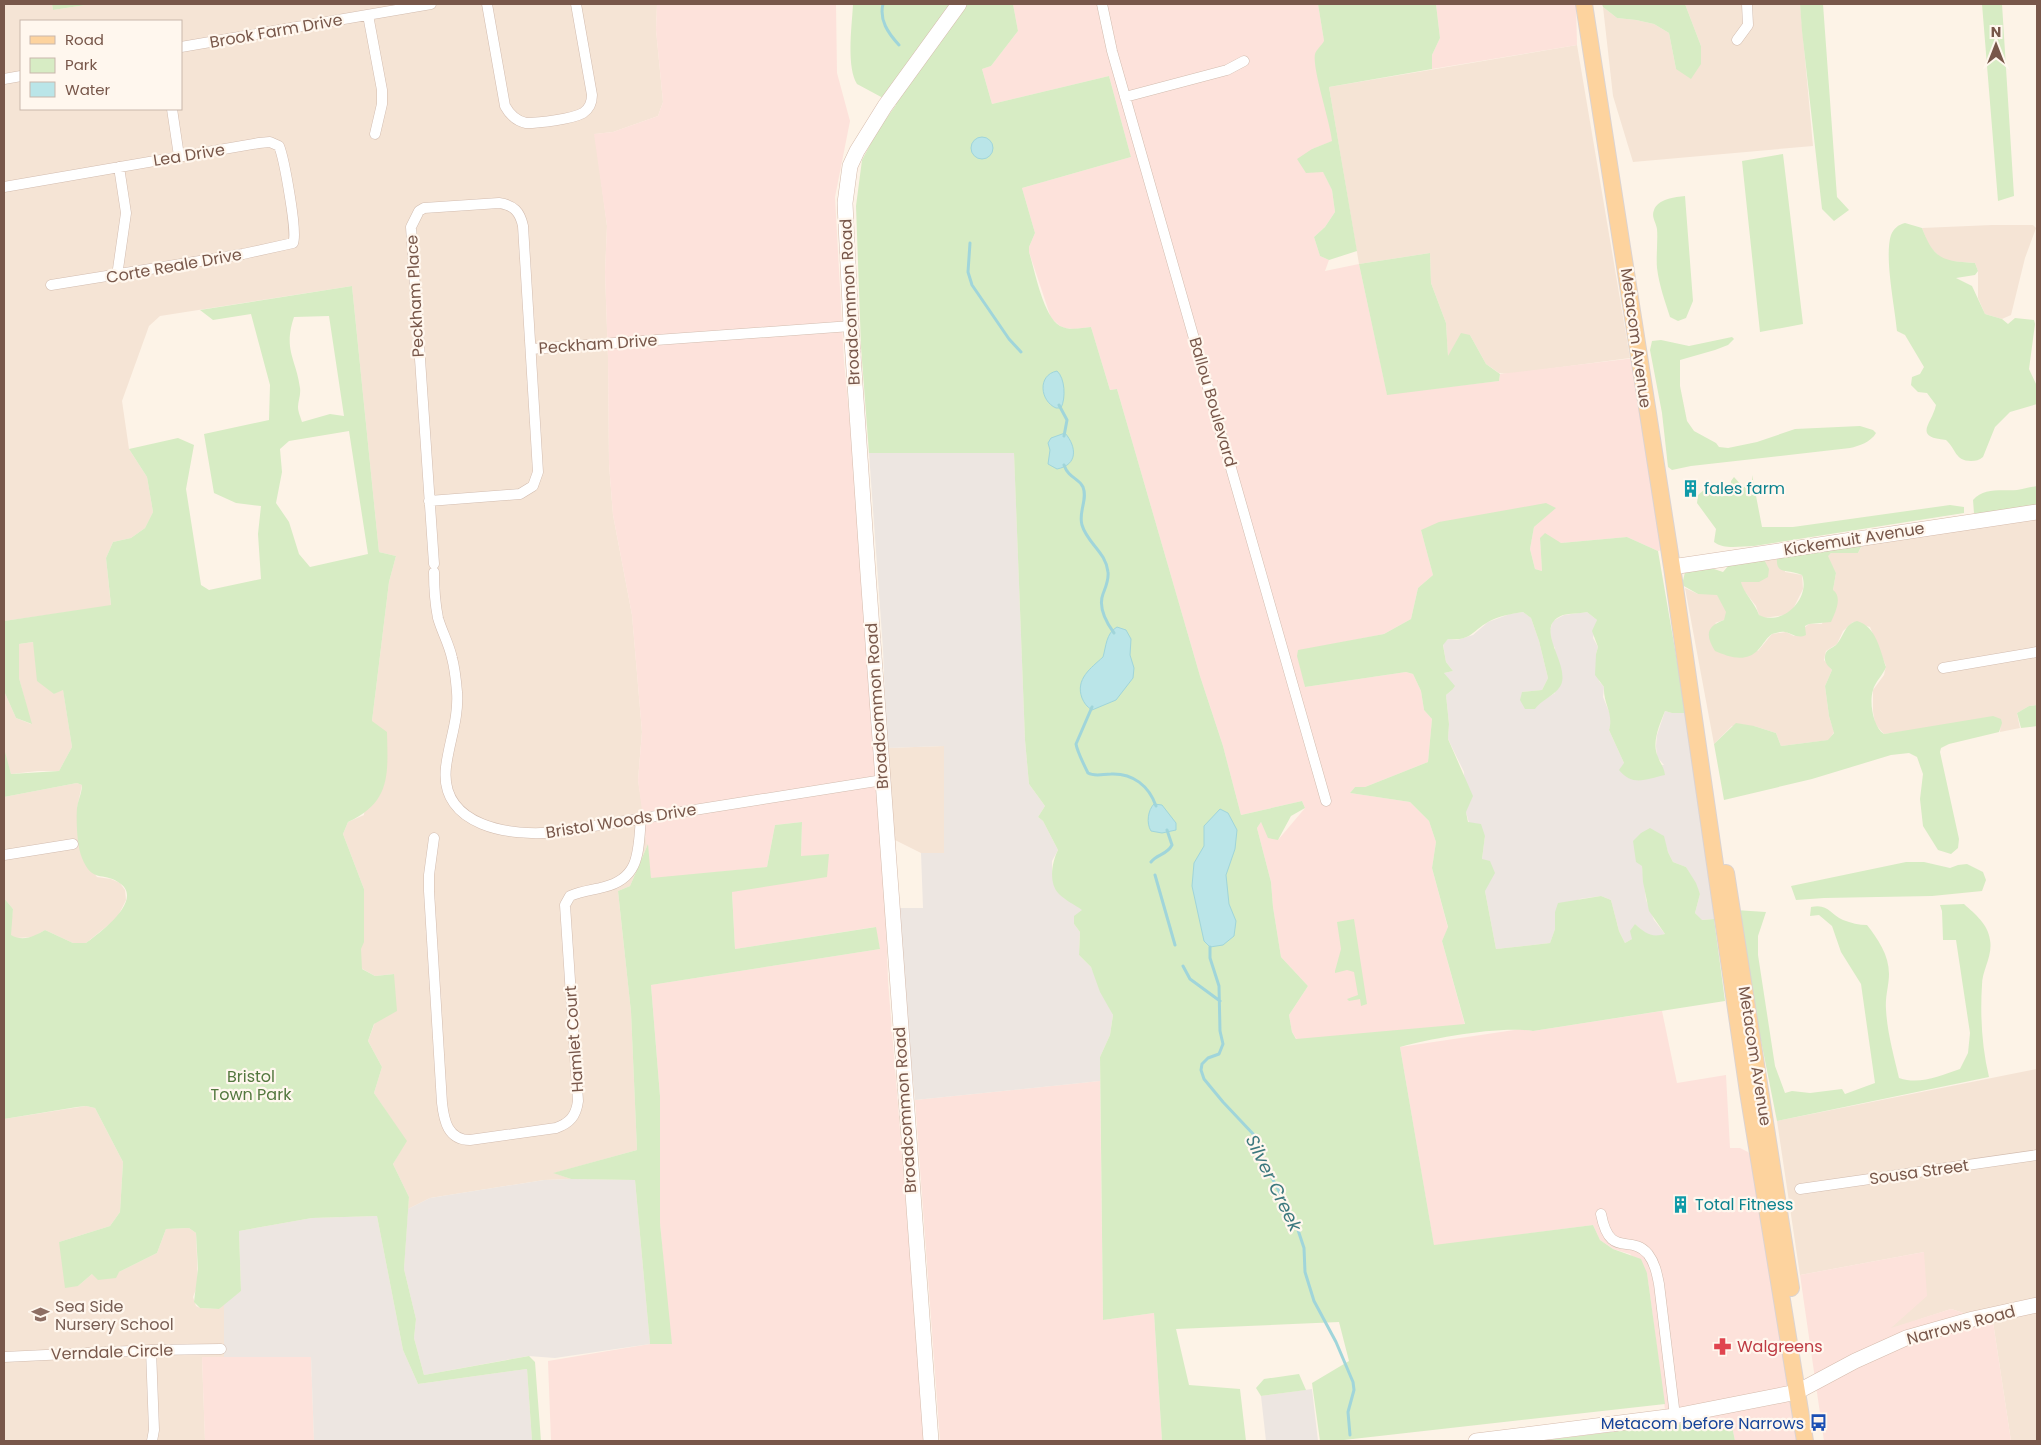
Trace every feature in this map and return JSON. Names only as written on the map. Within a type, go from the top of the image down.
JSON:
[{"type":"main road","name":"Metacom Avenue","points":[[1584,4],[1688,673],[1736,930],[1787,1254],[1805,1441]]},
{"type":"main road","name":"Metacom Avenue","points":[[1801,1389],[1814,1441]]},
{"type":"street","name":"Brook Farm Drive","points":[[182,47],[431,4]]},
{"type":"street","points":[[488,4],[505,106],[510,114],[521,122],[526,123],[573,116],[583,113],[590,105],[592,95],[576,4]]},
{"type":"street","name":"Broadcommon Road","points":[[931,1441],[916,1263],[845,222],[846,184],[850,166],[857,151],[881,113],[959,4]]},
{"type":"street","name":"Ballou Boulevard","points":[[1102,4],[1106,28],[1125,97],[1326,801]]},
{"type":"street","points":[[1737,40],[1748,25],[1747,4]]},
{"type":"street","points":[[368,15],[382,90],[382,104],[375,134]]},
{"type":"street","points":[[1125,97],[1227,70],[1244,61]]},
{"type":"street","points":[[4,80],[20,76]]},
{"type":"street","points":[[172,110],[179,156]]},
{"type":"street","name":"Lea Drive","points":[[4,188],[179,156],[270,142],[278,146],[293,221],[294,240]]},
{"type":"street","points":[[117,276],[126,213],[119,167]]},
{"type":"street","name":"Peckham Place","points":[[434,568],[411,227],[419,211],[429,207],[500,203],[509,204],[516,210],[522,219],[523,226],[531,349]]},
{"type":"street","name":"Corte Reale Drive","points":[[51,285],[117,276],[288,246],[294,240]]},
{"type":"street","name":"Peckham Drive","points":[[429,501],[510,496],[520,494],[533,486],[538,472],[531,349],[851,326]]},
{"type":"street","name":"Kickemuit Avenue","points":[[1672,567],[2037,512]]},
{"type":"street","name":"Bristol Woods Drive","points":[[434,568],[434,598],[440,625],[452,657],[457,698],[454,732],[446,767],[446,790],[453,803],[463,815],[475,822],[489,827],[519,832],[567,831],[883,780]]},
{"type":"street","points":[[1943,668],[2037,652]]},
{"type":"street","name":"Hamlet Court","points":[[434,838],[429,875],[429,891],[442,1103],[444,1118],[451,1134],[462,1140],[470,1140],[556,1128],[566,1124],[575,1117],[578,1101],[565,905],[570,896],[620,882],[630,873],[637,856],[640,818]]},
{"type":"street","points":[[4,855],[73,844]]},
{"type":"street","name":"Sousa Street","points":[[1800,1188],[2037,1154]]},
{"type":"street","points":[[1601,1214],[1604,1230],[1614,1241],[1644,1251],[1654,1264],[1659,1284],[1675,1416]]},
{"type":"street","name":"Narrows Road","points":[[1476,1441],[1675,1416],[1801,1389],[1906,1338],[1974,1319],[2037,1305]]},
{"type":"street","name":"Verndale Circle","points":[[4,1357],[150,1350],[221,1349]]},
{"type":"street","points":[[150,1350],[153,1441]]},
{"type":"shaded area","points":[[4,4],[52,4],[53,10],[92,4],[657,4],[656,30],[663,102],[658,116],[613,132],[595,134],[607,226],[605,272],[609,464],[613,515],[632,615],[642,732],[638,780],[648,844],[630,886],[618,891],[631,1012],[637,1150],[554,1173],[571,1179],[544,1180],[430,1198],[408,1209],[409,1197],[393,1164],[406,1141],[374,1093],[382,1067],[368,1041],[393,974],[375,976],[359,967],[364,889],[343,834],[348,822],[364,815],[372,721],[389,582],[396,556],[379,552],[352,286],[160,316],[149,326],[122,401],[129,449],[147,477],[153,512],[145,528],[131,538],[113,542],[106,558],[111,606],[4,621]]},
{"type":"shaded area","points":[[657,4],[836,4],[837,73],[850,121],[835,197],[844,361],[862,550],[884,865],[888,981],[925,1441],[551,1441],[548,1361],[650,1344],[671,1344],[660,1223],[660,1096],[651,985],[880,949],[875,927],[735,949],[732,892],[801,856],[802,822],[775,825],[767,867],[651,879],[638,780],[642,732],[632,615],[613,515],[609,464],[605,272],[607,226],[594,134],[613,132],[658,116],[663,102],[656,30]]},
{"type":"shaded area","points":[[1013,4],[1318,4],[1324,41],[1318,79],[1331,124],[1333,141],[1312,149],[1332,190],[1335,212],[1325,227],[1314,237],[1320,256],[1329,260],[1325,271],[1359,264],[1387,394],[1499,381],[1500,374],[1635,358],[1666,549],[1658,551],[1627,537],[1561,543],[1540,538],[1542,571],[1535,569],[1530,549],[1534,527],[1555,508],[1421,530],[1433,575],[1418,588],[1411,619],[1384,634],[1298,651],[1305,687],[1406,672],[1413,674],[1421,691],[1424,710],[1432,719],[1428,762],[1365,787],[1355,787],[1350,793],[1410,802],[1429,821],[1436,842],[1432,868],[1448,928],[1442,941],[1465,1025],[1297,1040],[1292,1032],[1289,1015],[1308,986],[1281,957],[1271,882],[1257,828],[1261,822],[1278,840],[1305,808],[1302,801],[1241,815],[1223,746],[1200,676],[1117,389],[1110,390],[1091,327],[1065,328],[1051,318],[1029,252],[1029,247],[1035,233],[1022,188],[1131,157],[1109,76],[992,104],[982,69],[991,66],[1018,31]]},
{"type":"shaded area","points":[[1436,4],[1576,4],[1577,45],[1432,69],[1432,55],[1440,38]]},
{"type":"shaded area","points":[[1685,4],[1800,4],[1813,146],[1633,162],[1613,96],[1603,7],[1617,18],[1654,24],[1669,33],[1676,69],[1701,46]]},
{"type":"shaded area","points":[[1577,45],[1630,358],[1508,374],[1499,373],[1486,364],[1470,335],[1448,357],[1446,323],[1431,283],[1430,253],[1359,264],[1329,87]]},
{"type":"shaded area","points":[[2033,225],[2036,228],[2025,258],[2011,315],[2002,319],[1985,314],[1978,298],[1978,271],[1975,263],[1949,261],[1941,258],[1929,246],[1922,228]]},
{"type":"shaded area","points":[[1014,452],[1025,740],[1029,784],[1045,806],[1038,817],[1043,821],[1058,850],[1052,861],[1052,872],[1083,910],[1074,924],[1080,932],[1079,955],[1091,967],[1113,1015],[1110,1035],[1100,1057],[1100,1081],[915,1100],[905,1002],[900,908],[923,908],[921,853],[944,853],[944,746],[887,748],[883,649],[869,453]]},
{"type":"shaded area","points":[[2037,514],[2037,705],[2029,706],[2017,713],[2020,728],[2000,732],[2001,719],[1884,734],[1875,724],[1873,690],[1884,675],[1886,666],[1870,627],[1853,622],[1843,631],[1837,644],[1826,651],[1825,655],[1824,660],[1832,670],[1825,686],[1829,716],[1834,732],[1829,740],[1781,746],[1776,733],[1754,726],[1732,726],[1714,744],[1685,588],[1698,594],[1717,594],[1727,612],[1727,617],[1715,623],[1758,651],[1772,634],[1786,632],[1794,636],[1809,624],[1822,624],[1833,590],[1836,573],[1827,556],[1831,553],[1858,553],[1862,546]]},
{"type":"shaded area","points":[[1782,547],[1785,572],[1802,575],[1803,589],[1793,609],[1786,615],[1763,618],[1759,615],[1756,606],[1742,588],[1741,582],[1759,582],[1760,552]]},
{"type":"shaded area","points":[[1523,612],[1531,618],[1548,678],[1542,690],[1522,692],[1540,702],[1555,693],[1555,648],[1552,644],[1550,630],[1553,621],[1564,615],[1587,612],[1597,620],[1593,638],[1598,647],[1596,654],[1599,681],[1604,687],[1603,697],[1612,719],[1609,730],[1624,763],[1664,765],[1657,757],[1656,746],[1657,735],[1665,711],[1686,713],[1707,849],[1714,919],[1701,920],[1695,913],[1700,894],[1686,867],[1673,862],[1663,836],[1642,866],[1646,900],[1654,920],[1665,934],[1655,937],[1644,933],[1635,924],[1632,939],[1625,943],[1619,931],[1611,900],[1601,896],[1580,899],[1555,912],[1555,929],[1550,943],[1496,949],[1485,891],[1482,859],[1485,836],[1469,823],[1466,812],[1464,772],[1448,739],[1449,724],[1446,695],[1452,690],[1444,673],[1453,671],[1446,662],[1443,644],[1448,639],[1457,640],[1473,635],[1488,622],[1510,614]]},
{"type":"shaded area","points":[[33,642],[54,694],[63,689],[72,747],[59,771],[11,774],[4,753],[4,691],[16,718],[31,724],[19,678],[19,644]]},
{"type":"shaded area","points":[[944,746],[944,854],[921,853],[893,839],[887,748]]},
{"type":"shaded area","points":[[77,783],[82,785],[77,808],[77,827],[82,857],[97,877],[111,879],[120,883],[125,890],[126,900],[117,918],[86,943],[73,943],[45,930],[33,937],[15,938],[11,936],[10,931],[13,909],[4,898],[4,797]]},
{"type":"shaded area","points":[[1662,1011],[1677,1083],[1726,1075],[1730,1148],[1740,1148],[1748,1152],[1754,1159],[1797,1441],[1735,1441],[1731,1421],[1667,1425],[1647,1273],[1630,1254],[1613,1249],[1600,1240],[1593,1225],[1434,1246],[1400,1047],[1521,1029],[1533,1031]]},
{"type":"shaded area","points":[[2037,1069],[2037,1441],[2011,1441],[1993,1322],[1951,1309],[1890,1329],[1924,1252],[1800,1275],[1777,1121]]},
{"type":"shaded area","points":[[1100,1081],[1103,1320],[1154,1313],[1162,1441],[940,1441],[915,1100]]},
{"type":"shaded area","points":[[86,1106],[95,1108],[123,1162],[120,1212],[110,1226],[59,1242],[78,1286],[92,1274],[119,1272],[157,1253],[166,1229],[189,1228],[196,1233],[198,1284],[193,1297],[196,1306],[219,1309],[224,1303],[224,1357],[202,1357],[205,1441],[4,1441],[4,1119]]},
{"type":"shaded area","points":[[544,1180],[635,1180],[650,1344],[555,1358],[528,1356],[424,1375],[414,1338],[416,1319],[404,1269],[408,1209],[430,1198]]},
{"type":"shaded area","points":[[377,1216],[403,1350],[418,1384],[527,1369],[532,1441],[314,1441],[311,1357],[224,1357],[224,1303],[241,1291],[239,1231],[312,1218]]},
{"type":"shaded area","points":[[1924,1252],[1927,1296],[1891,1328],[1951,1309],[1993,1322],[2011,1441],[1824,1441],[1800,1275]]},
{"type":"shaded area","points":[[311,1356],[314,1441],[205,1441],[202,1357]]},
{"type":"shaded area","points":[[1312,1389],[1318,1441],[1266,1441],[1261,1396]]},
{"type":"green space","points":[[52,4],[92,4],[53,10]]},
{"type":"green space","points":[[853,4],[1013,4],[1018,31],[991,66],[982,69],[992,104],[1109,76],[1131,157],[1022,188],[1035,233],[1029,247],[1029,252],[1040,292],[1054,321],[1064,328],[1091,327],[1110,390],[1117,389],[1200,676],[1223,746],[1241,815],[1302,801],[1305,808],[1291,816],[1278,840],[1268,838],[1261,822],[1257,828],[1271,882],[1281,957],[1308,986],[1289,1015],[1292,1032],[1296,1039],[1465,1024],[1442,941],[1448,927],[1432,868],[1436,842],[1429,821],[1410,802],[1350,793],[1355,787],[1365,787],[1428,762],[1432,719],[1424,710],[1421,691],[1413,674],[1406,672],[1305,687],[1297,656],[1298,650],[1384,634],[1411,619],[1418,588],[1433,575],[1421,530],[1439,522],[1546,503],[1556,508],[1534,527],[1530,549],[1535,569],[1542,571],[1540,538],[1545,533],[1561,543],[1627,537],[1658,551],[1686,713],[1665,711],[1659,728],[1655,746],[1665,775],[1646,780],[1635,780],[1629,779],[1619,770],[1624,763],[1609,730],[1610,718],[1604,687],[1595,675],[1598,647],[1592,631],[1597,620],[1587,612],[1563,615],[1555,620],[1551,627],[1553,644],[1562,673],[1562,682],[1558,690],[1535,709],[1525,709],[1520,700],[1522,692],[1542,690],[1548,678],[1531,618],[1523,612],[1496,618],[1462,639],[1448,639],[1443,645],[1446,662],[1453,671],[1444,673],[1455,686],[1446,695],[1449,724],[1448,739],[1473,796],[1466,812],[1468,822],[1481,824],[1485,836],[1482,859],[1490,861],[1495,873],[1485,891],[1496,949],[1550,943],[1555,929],[1555,912],[1558,903],[1601,896],[1611,900],[1619,931],[1625,943],[1632,939],[1630,931],[1635,924],[1648,934],[1665,934],[1649,911],[1642,866],[1636,862],[1633,841],[1650,828],[1664,836],[1673,862],[1686,867],[1696,883],[1700,894],[1695,913],[1702,920],[1714,919],[1725,1001],[1533,1031],[1485,1031],[1400,1047],[1434,1245],[1593,1225],[1600,1240],[1613,1249],[1641,1259],[1647,1273],[1665,1404],[1335,1441],[1320,1441],[1312,1383],[1349,1361],[1339,1322],[1176,1329],[1189,1385],[1240,1389],[1246,1441],[1162,1441],[1154,1313],[1103,1320],[1100,1057],[1110,1035],[1113,1015],[1100,992],[1091,967],[1079,955],[1080,932],[1074,924],[1074,916],[1082,910],[1059,894],[1053,884],[1052,872],[1058,850],[1043,821],[1038,817],[1045,806],[1029,784],[1025,740],[1014,453],[869,453],[861,347],[856,206],[862,160],[878,130],[896,105],[857,84],[852,67],[850,46]]},
{"type":"green space","points":[[1318,4],[1436,4],[1440,38],[1432,55],[1432,69],[1329,87],[1357,251],[1329,260],[1320,256],[1314,237],[1325,227],[1335,212],[1332,190],[1323,172],[1306,173],[1297,159],[1312,149],[1332,141],[1316,71],[1315,54],[1324,41]]},
{"type":"green space","points":[[1602,4],[1685,4],[1701,46],[1701,64],[1691,79],[1676,69],[1669,33],[1654,24],[1617,18],[1603,7]]},
{"type":"green space","points":[[1800,4],[1823,4],[1837,197],[1849,210],[1834,221],[1822,209]]},
{"type":"green space","points":[[1982,4],[2002,4],[2014,196],[1998,201]]},
{"type":"green space","points":[[1783,154],[1803,324],[1760,332],[1742,161]]},
{"type":"green space","points":[[1685,196],[1693,301],[1686,318],[1678,321],[1670,317],[1659,281],[1657,229],[1653,215],[1659,203]]},
{"type":"green space","points":[[1905,223],[1922,228],[1931,247],[1941,257],[1955,261],[1975,263],[1978,271],[1975,275],[1956,278],[1972,286],[1985,314],[2002,319],[2008,324],[2015,318],[2034,320],[2029,369],[2037,386],[2037,404],[2010,412],[1995,427],[1983,457],[1977,460],[1962,459],[1946,440],[1930,436],[1927,433],[1927,428],[1936,405],[1927,393],[1918,392],[1911,385],[1912,377],[1920,374],[1924,367],[1905,335],[1897,331],[1889,256],[1891,235],[1897,227]]},
{"type":"green space","points":[[1430,253],[1431,283],[1446,323],[1448,356],[1461,333],[1470,335],[1486,364],[1500,374],[1499,381],[1387,395],[1359,264]]},
{"type":"green space","name":"Bristol Town Park","points":[[352,286],[379,552],[396,556],[389,582],[372,721],[387,732],[387,761],[384,786],[380,796],[372,806],[348,822],[343,834],[364,889],[362,969],[375,976],[394,974],[397,1011],[374,1024],[368,1041],[382,1067],[374,1093],[407,1141],[393,1164],[409,1197],[404,1269],[416,1319],[414,1338],[424,1375],[529,1356],[535,1362],[541,1441],[532,1441],[527,1369],[418,1384],[403,1350],[377,1216],[312,1218],[239,1231],[241,1291],[219,1309],[200,1308],[194,1302],[198,1269],[196,1233],[189,1228],[166,1229],[157,1253],[119,1272],[116,1278],[98,1280],[92,1274],[78,1286],[65,1288],[59,1242],[110,1226],[120,1212],[123,1162],[95,1108],[77,1107],[4,1119],[4,898],[13,909],[11,935],[24,938],[45,930],[73,943],[86,943],[117,916],[124,906],[127,897],[125,889],[118,882],[94,874],[86,866],[82,858],[78,841],[77,808],[82,785],[77,783],[4,797],[5,752],[11,774],[59,771],[72,747],[63,690],[54,694],[37,681],[33,642],[19,644],[19,678],[32,724],[16,718],[4,691],[4,621],[111,605],[106,558],[113,542],[131,538],[145,528],[153,512],[147,477],[129,449],[178,438],[194,445],[186,489],[201,585],[209,590],[261,579],[258,534],[261,506],[236,503],[214,493],[204,434],[269,420],[270,385],[251,314],[213,320],[200,310]],"holes":[[[329,316],[344,416],[330,414],[302,422],[298,407],[300,388],[290,346],[291,328],[294,317]],[[349,431],[368,554],[310,567],[299,554],[289,522],[276,503],[282,472],[280,449],[289,441]]]},
{"type":"green space","points":[[1732,337],[1734,339],[1728,345],[1680,360],[1680,386],[1687,421],[1694,431],[1716,443],[1719,447],[1728,448],[1757,442],[1795,429],[1860,426],[1873,430],[1876,433],[1874,436],[1861,445],[1850,448],[1691,466],[1672,470],[1668,467],[1662,413],[1650,350],[1652,341],[1661,340],[1689,346]]},
{"type":"green space","points":[[1752,475],[1762,527],[1793,527],[1950,505],[1964,507],[1964,513],[1754,546],[1728,547],[1714,542],[1716,529],[1697,503],[1698,495],[1705,489],[1714,487],[1718,496],[1732,496],[1731,481],[1734,477],[1743,487],[1752,487]]},
{"type":"green space","points":[[2037,486],[2037,505],[1977,515],[1974,513],[1973,500],[1982,493]]},
{"type":"green space","points":[[1862,545],[1858,553],[1831,553],[1828,556],[1836,573],[1833,590],[1838,601],[1831,622],[1805,626],[1806,635],[1803,636],[1783,632],[1772,634],[1758,650],[1743,658],[1732,657],[1715,651],[1710,641],[1710,629],[1724,620],[1726,612],[1717,595],[1698,594],[1682,585],[1685,572],[1702,565],[1723,572],[1734,559],[1760,552],[1769,569],[1768,577],[1759,582],[1741,582],[1759,615],[1768,618],[1777,617],[1785,614],[1798,601],[1804,584],[1802,575],[1779,568],[1777,565],[1778,551]]},
{"type":"green space","points":[[1857,621],[1869,628],[1873,633],[1886,667],[1874,687],[1871,701],[1877,726],[1884,734],[1993,716],[2001,719],[2002,723],[1999,732],[1949,744],[1941,748],[1940,752],[1959,839],[1958,848],[1951,854],[1938,850],[1923,826],[1920,799],[1923,774],[1917,757],[1909,753],[1891,755],[1812,779],[1724,800],[1714,744],[1736,723],[1776,733],[1781,746],[1828,740],[1834,733],[1829,716],[1825,686],[1832,670],[1826,662],[1825,656],[1828,650],[1839,642],[1849,625]]},
{"type":"green space","points":[[2037,705],[2037,726],[2021,728],[2017,713],[2029,706]]},
{"type":"green space","points":[[802,822],[801,856],[829,854],[827,877],[732,892],[735,949],[876,927],[880,949],[651,985],[660,1096],[660,1223],[672,1344],[650,1344],[635,1180],[571,1179],[553,1173],[637,1150],[631,1012],[618,891],[630,886],[648,844],[651,878],[767,867],[775,825]]},
{"type":"green space","points":[[1906,862],[1924,862],[1950,868],[1967,864],[1983,872],[1986,880],[1982,891],[1932,896],[1796,900],[1791,886]]},
{"type":"green space","points":[[1964,904],[1984,924],[1989,934],[1991,946],[1982,979],[1981,1008],[1983,1043],[1989,1077],[1777,1121],[1735,910],[1766,912],[1758,936],[1758,955],[1775,1066],[1785,1093],[1792,1091],[1810,1093],[1842,1089],[1845,1094],[1875,1083],[1861,984],[1841,952],[1832,926],[1819,915],[1810,916],[1811,907],[1821,906],[1843,920],[1867,925],[1879,942],[1889,967],[1886,1005],[1887,1018],[1899,1078],[1914,1081],[1930,1079],[1960,1069],[1968,1053],[1970,1033],[1956,940],[1943,940],[1940,905]]},
{"type":"green space","points":[[1354,919],[1367,1004],[1361,1006],[1360,999],[1349,1001],[1347,999],[1358,995],[1354,972],[1347,970],[1335,973],[1341,949],[1337,922]]},
{"type":"green space","points":[[1299,1374],[1306,1390],[1261,1396],[1256,1388],[1264,1379]]},
{"type":"green space","points":[[1731,1421],[1735,1441],[1540,1441],[1667,1425]]},
{"type":"water","points":[[982,137],[990,140],[993,148],[990,156],[982,159],[974,156],[971,148],[974,140]]},
{"type":"water","points":[[1057,371],[1062,378],[1064,388],[1064,399],[1061,408],[1051,405],[1044,394],[1043,388],[1046,377]]},
{"type":"water","points":[[1065,433],[1072,444],[1072,460],[1064,467],[1057,469],[1048,464],[1050,450],[1048,443],[1051,438]]},
{"type":"water","points":[[1117,627],[1126,630],[1131,639],[1130,655],[1134,668],[1133,678],[1116,700],[1092,710],[1083,700],[1080,691],[1082,680],[1085,674],[1103,657],[1109,636]]},
{"type":"water","points":[[1154,804],[1162,805],[1176,823],[1176,830],[1162,833],[1151,831],[1148,817]]},
{"type":"water","points":[[1220,809],[1228,813],[1237,830],[1235,849],[1226,875],[1229,904],[1236,921],[1234,936],[1223,945],[1210,947],[1204,941],[1192,886],[1194,863],[1204,846],[1204,826]]},
{"type":"waterway","points":[[883,4],[883,21],[891,36],[899,45]]},
{"type":"waterway","points":[[970,243],[968,272],[972,285],[1009,339],[1021,352]]},
{"type":"waterway","points":[[1059,405],[1067,420],[1064,436]]},
{"type":"waterway","points":[[1064,465],[1068,473],[1079,481],[1083,487],[1082,525],[1107,565],[1108,578],[1101,604],[1106,619],[1114,633]]},
{"type":"waterway","points":[[1092,707],[1076,744],[1088,773],[1096,775],[1119,774],[1133,778],[1149,792],[1156,806]]},
{"type":"waterway","points":[[1151,862],[1167,851],[1172,845],[1167,830]]},
{"type":"waterway","points":[[1155,875],[1175,945]]},
{"type":"waterway","name":"Silver Creek","points":[[1210,947],[1210,958],[1219,986],[1220,1031],[1223,1044],[1219,1054],[1208,1058],[1202,1064],[1201,1070],[1204,1079],[1255,1136],[1264,1163],[1295,1221],[1304,1248],[1305,1272],[1314,1301],[1336,1342],[1353,1382],[1354,1390],[1348,1412],[1350,1435]]},
{"type":"waterway","points":[[1183,966],[1190,979],[1220,1001]]},
{"type":"place","name":"fales farm","points":[[1690,488]]},
{"type":"place","name":"Total Fitness","points":[[1681,1204]]},
{"type":"place","name":"Sea Side Nursery School","points":[[41,1315]]},
{"type":"place","name":"Walgreens","points":[[1723,1346]]},
{"type":"place","name":"Metacom before Narrows","points":[[1818,1423]]}]
